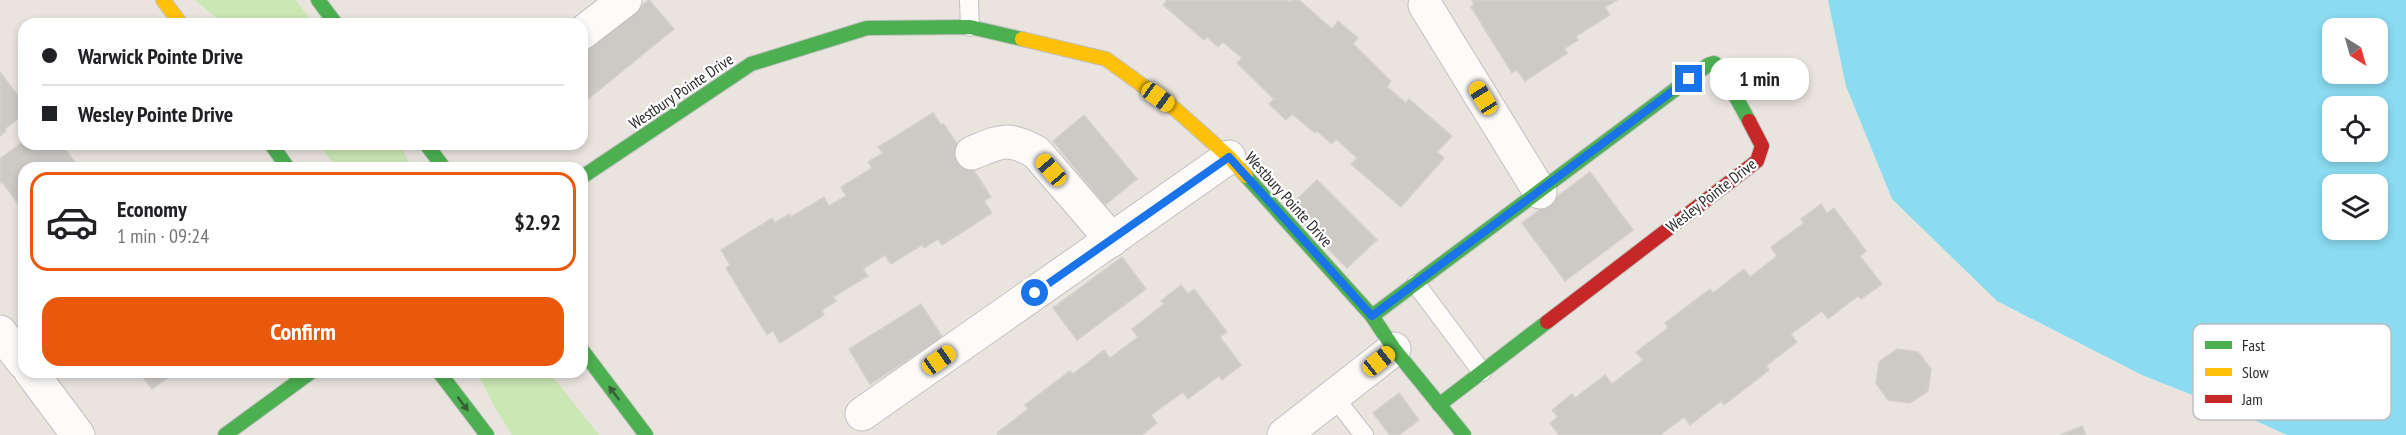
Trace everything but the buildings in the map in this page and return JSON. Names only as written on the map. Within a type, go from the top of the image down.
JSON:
[{"type":"street","points":[[163,0],[176,18]]},
{"type":"street","points":[[318,0],[332,18]]},
{"type":"street","points":[[588,28],[625,0]]},
{"type":"street","points":[[1425,5],[1540,192]]},
{"type":"street","name":"Westbury Pointe Drive","points":[[588,173],[751,64],[867,28],[970,27],[1106,59],[1175,109],[1229,157],[1372,316],[1394,349],[1464,435]]},
{"type":"street","name":"Wesley Pointe Drive","points":[[1372,316],[1708,65],[1714,63],[1720,68],[1762,146],[1757,161],[1439,405]]},
{"type":"street","points":[[972,153],[1002,141],[1023,145],[1036,152],[1112,240]]},
{"type":"street","points":[[862,414],[1229,157]]},
{"type":"street","points":[[0,332],[18,355]]},
{"type":"street","points":[[1284,435],[1394,349]]},
{"type":"street","points":[[588,358],[646,435]]},
{"type":"street","points":[[35,378],[78,435]]},
{"type":"street","points":[[225,435],[303,378]]},
{"type":"street","points":[[444,378],[487,435]]},
{"type":"lane","points":[[969,0],[970,27]]},
{"type":"lane","points":[[1416,284],[1482,372]]},
{"type":"lane","points":[[1334,397],[1364,435]]},
{"type":"green space","points":[[195,0],[296,0],[310,18],[217,18]]},
{"type":"green space","points":[[323,150],[403,150],[408,162],[333,162]]},
{"type":"green space","points":[[480,378],[554,378],[599,435],[512,435]]},
{"type":"water","points":[[1828,0],[2406,0],[2406,435],[2287,435],[2254,420],[2391,420],[2391,324],[2193,324],[2193,395],[2142,375],[1997,301],[1892,199],[1846,86]]},
{"type":"traffic: fast","points":[[318,0],[332,18]]},
{"type":"traffic: fast","points":[[588,173],[751,64],[867,28],[970,27],[1022,39]]},
{"type":"traffic: fast","points":[[1372,316],[1708,65],[1714,63],[1720,68],[1749,121]]},
{"type":"traffic: fast","points":[[275,150],[284,162]]},
{"type":"traffic: fast","points":[[430,150],[440,162]]},
{"type":"traffic: fast","points":[[1246,176],[1372,316],[1394,349],[1464,435]]},
{"type":"traffic: fast","points":[[1439,405],[1547,322]]},
{"type":"traffic: fast","points":[[588,358],[646,435]]},
{"type":"traffic: fast","points":[[225,435],[303,378]]},
{"type":"traffic: fast","points":[[444,378],[487,435]]},
{"type":"traffic: slow","points":[[163,0],[176,18]]},
{"type":"traffic: slow","points":[[1022,39],[1106,59],[1175,109],[1229,157],[1246,176]]},
{"type":"traffic: jam","points":[[1547,322],[1757,161],[1762,146],[1749,121]]},
{"type":"route","points":[[1035,293],[1229,157],[1372,316],[1689,79]]}]
